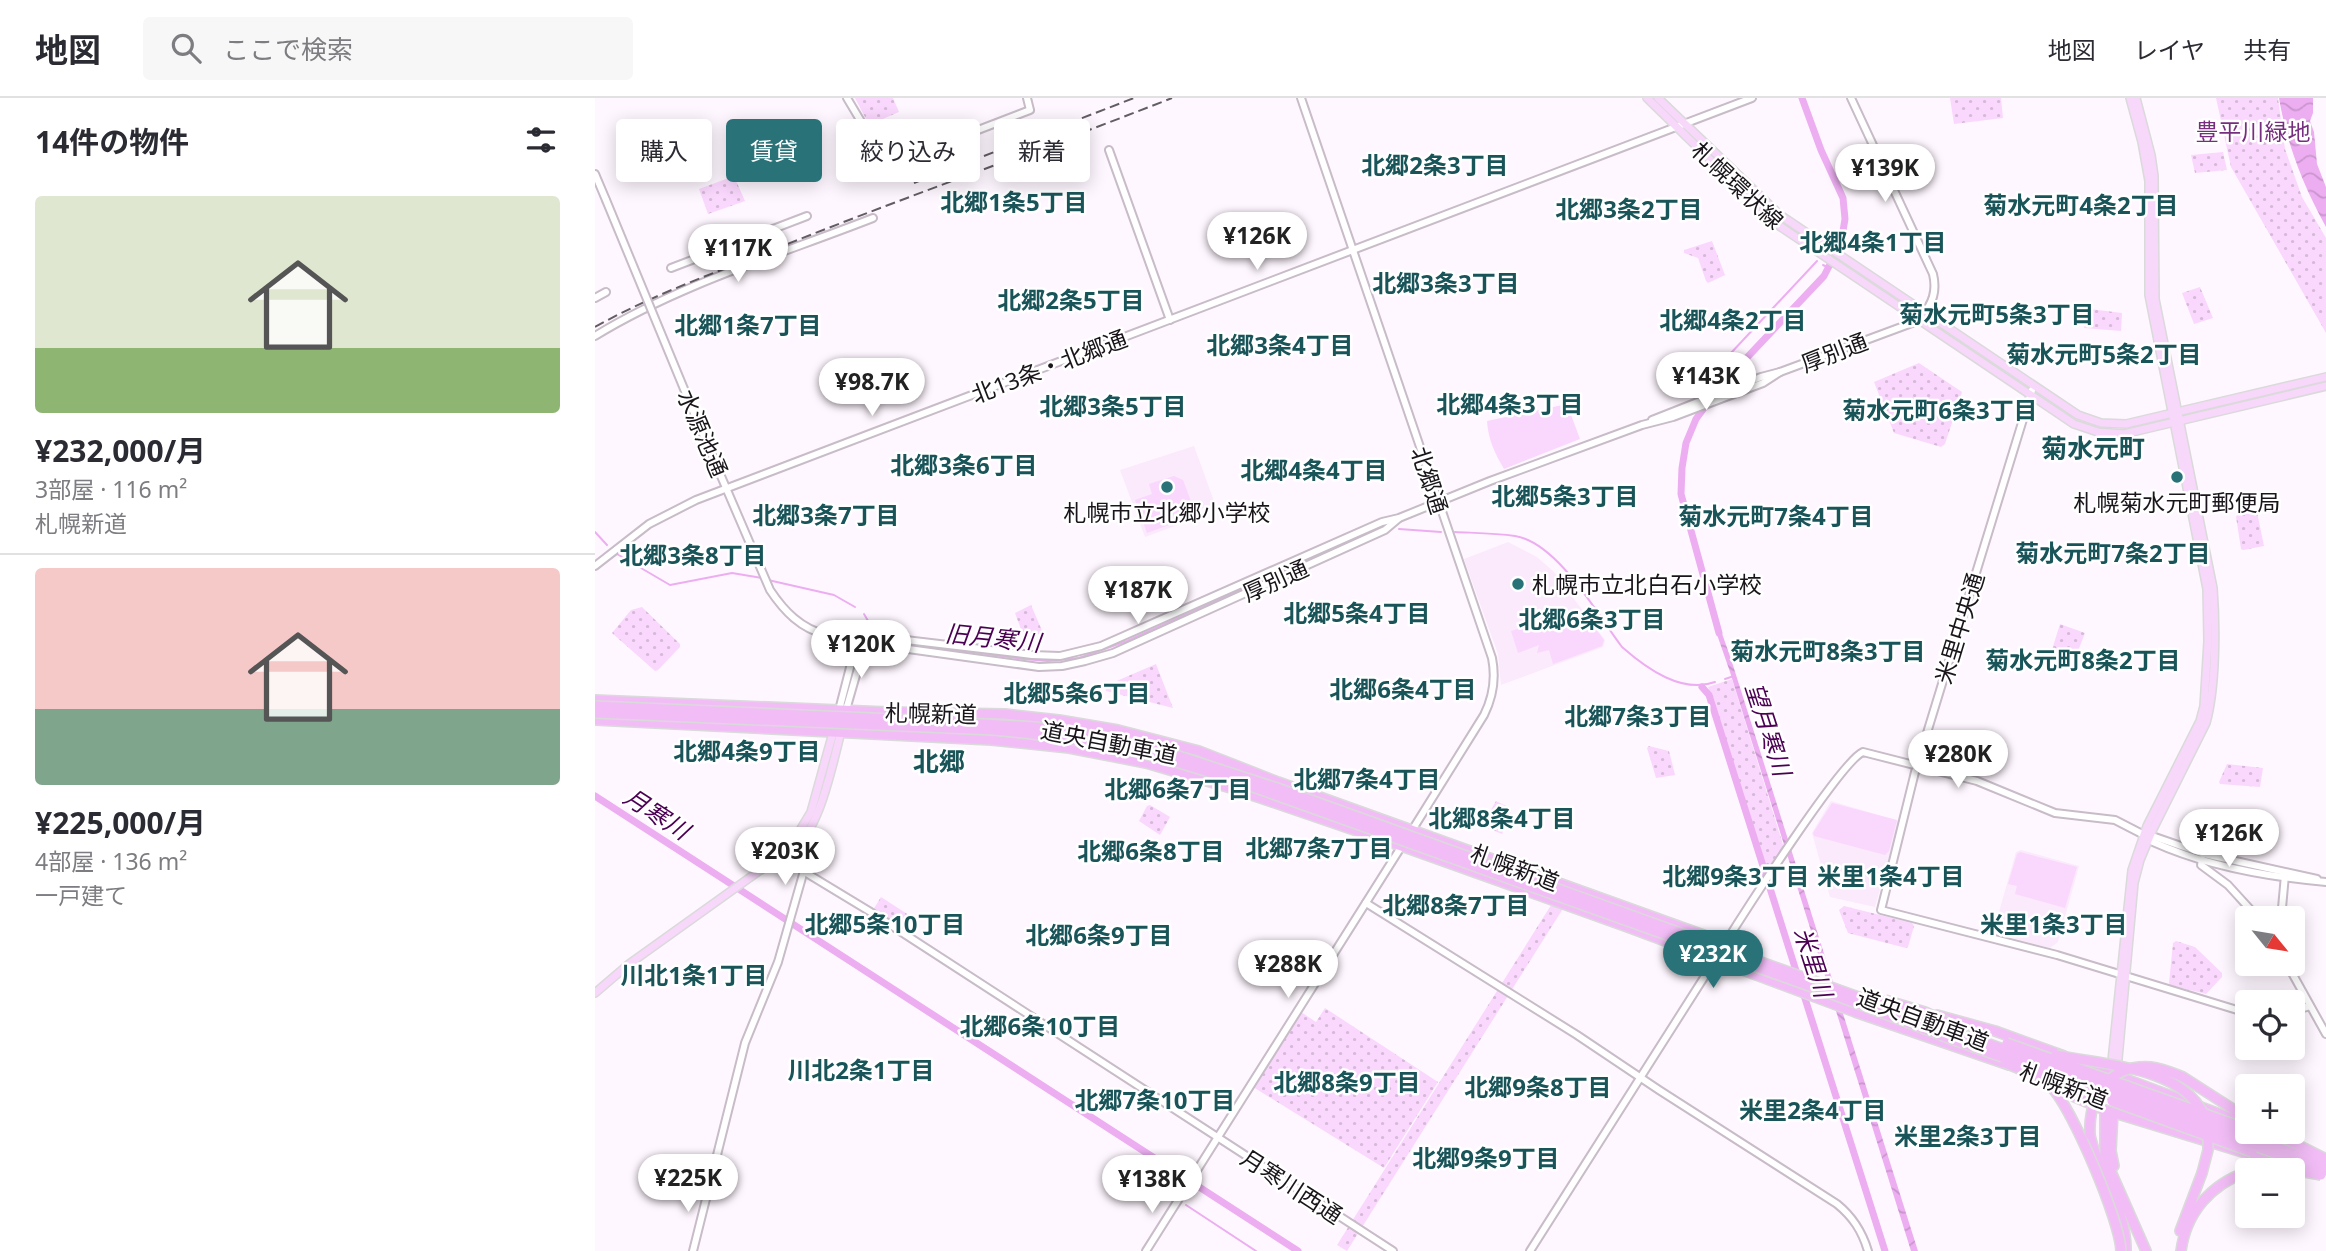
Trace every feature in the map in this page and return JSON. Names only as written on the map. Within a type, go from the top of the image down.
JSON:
[{"type":"highway","name":"札幌新道","points":[[595,700],[980,713],[1048,719],[1118,730],[1199,751],[1278,782],[1875,997],[1925,1012],[2235,1123]]},
{"type":"highway","name":"道央自動車道","points":[[595,706],[918,723],[1107,745],[1197,768],[2111,1091]]},
{"type":"highway","name":"道央自動車道","points":[[595,713],[918,723]]},
{"type":"highway","points":[[918,723],[982,717],[1079,727],[1199,751]]},
{"type":"highway","name":"札幌新道","points":[[595,720],[991,740],[1069,748],[1146,764],[1234,789],[1401,846],[2249,1153],[2326,1176]]},
{"type":"highway","points":[[918,723],[945,732],[1103,748],[1211,777],[1234,789]]},
{"type":"highway","points":[[1925,1012],[1995,1031],[2235,1122]]},
{"type":"highway","points":[[1951,1034],[2036,1076],[2055,1090],[2072,1118],[2105,1194],[2123,1251]]},
{"type":"highway","points":[[1951,1034],[2143,1072],[2168,1080],[2190,1095],[2205,1117],[2209,1145],[2185,1214],[2178,1251]]},
{"type":"highway","points":[[1920,1035],[2109,1111],[2249,1153]]},
{"type":"highway","points":[[2123,1251],[2123,1222],[2090,1135],[2091,1110],[2103,1086],[2122,1072],[2136,1068],[2158,1068],[2183,1077],[2235,1110]]},
{"type":"highway","points":[[2111,1091],[2326,1165]]},
{"type":"highway","points":[[2111,1091],[2326,1176]]},
{"type":"highway","points":[[2109,1111],[2104,1130],[2107,1161],[2146,1251]]},
{"type":"highway","points":[[2109,1111],[2114,1165],[2151,1251]]},
{"type":"highway","points":[[2291,1144],[2326,1158]]},
{"type":"highway","points":[[2297,1144],[2326,1158]]},
{"type":"highway","points":[[2305,1172],[2326,1176]]},
{"type":"highway","points":[[2178,1251],[2190,1219],[2205,1198],[2217,1187],[2235,1178]]},
{"type":"main road","name":"札幌環状線","points":[[1647,98],[1780,215],[2078,415],[2101,423],[2126,424],[2326,377]]},
{"type":"main road","name":"札幌環状線","points":[[1658,98],[1681,126],[1767,216],[2074,424],[2098,432],[2124,434],[2326,386]]},
{"type":"main road","points":[[2130,98],[2145,155],[2150,189],[2149,295],[2177,413]]},
{"type":"main road","points":[[2109,1111],[2134,883],[2146,836],[2203,731],[2210,708],[2214,628],[2213,588],[2155,299],[2154,176],[2136,98]]},
{"type":"main road","points":[[595,993],[629,964],[759,870],[788,855],[820,806],[843,710]]},
{"type":"street","points":[[847,98],[887,165],[1030,110],[1027,98]]},
{"type":"street","name":"北郷通","points":[[1146,1251],[1484,715],[1491,702],[1494,682],[1493,658],[1301,98]]},
{"type":"street","name":"北13条・北郷通","points":[[595,566],[649,524],[684,506],[1752,98]]},
{"type":"street","points":[[1851,98],[1933,274],[1934,294],[1925,312]]},
{"type":"street","points":[[1109,150],[1170,320]]},
{"type":"street","name":"水源池通","points":[[595,174],[770,590],[788,614],[812,630],[862,640]]},
{"type":"street","points":[[671,268],[807,216]]},
{"type":"street","points":[[595,337],[620,322],[699,286],[873,218]]},
{"type":"street","points":[[595,298],[606,292]]},
{"type":"street","name":"厚別通","points":[[862,640],[873,636],[894,637],[1032,655],[1060,656],[1086,650],[1111,642],[1387,520],[1399,518],[1642,425],[1662,414],[1762,380],[1918,319],[1925,312]]},
{"type":"street","name":"米里中央通","points":[[2033,386],[1917,765],[1881,910],[2057,955],[2235,1009]]},
{"type":"street","name":"厚別通","points":[[862,640],[872,644],[1009,664],[1062,666],[1085,662],[1113,653],[1375,535],[1399,518]]},
{"type":"street","points":[[843,710],[855,648],[862,640]]},
{"type":"street","points":[[1530,1251],[1762,888],[1842,773],[1859,753],[1868,751],[1977,781],[2055,813],[2115,820],[2146,836],[2155,837],[2203,857],[2326,882]]},
{"type":"street","points":[[693,1251],[745,1043],[778,962],[810,845],[802,834]]},
{"type":"street","points":[[2203,857],[2201,864],[2228,885],[2247,906]]},
{"type":"street","name":"月寒川西通","points":[[803,871],[874,914],[1393,1251]]},
{"type":"street","points":[[2282,906],[2285,873]]},
{"type":"street","points":[[1366,903],[1837,1204],[1855,1222],[1868,1251]]},
{"type":"street","points":[[2294,976],[2326,1034]]},
{"type":"street","points":[[2305,1007],[2310,1006]]},
{"type":"shaded area","name":"札幌市立北郷小学校","points":[[1194,446],[1215,504],[1196,511],[1197,518],[1145,537],[1120,470]]},
{"type":"shaded area","points":[[1508,542],[1537,557],[1553,571],[1605,640],[1603,647],[1501,685],[1498,654],[1464,559]]},
{"type":"shaded area","points":[[1831,801],[1899,821],[1875,907],[1830,897],[1812,833]]},
{"type":"shaded area","points":[[2021,850],[2079,866],[2058,942],[2050,948],[1993,933],[2016,852]]},
{"type":"green space","points":[[855,98],[893,98],[899,112],[883,119],[866,119]]},
{"type":"green space","points":[[1950,98],[2001,98],[2003,118],[1954,124]]},
{"type":"green space","name":"豊平川緑地","points":[[2216,98],[2278,98],[2285,149],[2302,197],[2326,238],[2326,333],[2231,167]]},
{"type":"green space","points":[[2223,152],[2227,170],[2195,173],[2191,155]]},
{"type":"green space","points":[[726,179],[726,182],[737,182],[745,201],[708,214],[699,189]]},
{"type":"green space","points":[[1712,241],[1725,275],[1708,283],[1698,258],[1684,253],[1684,250]]},
{"type":"green space","points":[[2200,287],[2213,318],[2194,324],[2182,293]]},
{"type":"green space","points":[[2090,309],[2122,313],[2121,331],[2084,328]]},
{"type":"green space","points":[[1919,363],[1962,392],[1945,444],[1941,447],[1894,433],[1874,382]]},
{"type":"green space","points":[[1567,404],[1580,439],[1504,469],[1493,446],[1487,421]]},
{"type":"green space","points":[[1174,476],[1183,480],[1196,515],[1147,533],[1135,500],[1152,494],[1149,484]]},
{"type":"green space","points":[[2257,512],[2264,546],[2243,550],[2236,517]]},
{"type":"green space","points":[[1031,605],[1042,635],[1022,632],[1015,613]]},
{"type":"green space","points":[[642,607],[680,644],[655,671],[612,633],[631,610]]},
{"type":"green space","points":[[1581,610],[1604,640],[1602,646],[1553,664],[1549,650],[1537,653],[1539,645],[1518,653],[1511,631]]},
{"type":"green space","points":[[2060,624],[2085,633],[2073,664],[2050,656]]},
{"type":"green space","points":[[1156,664],[1173,708],[1106,691],[1105,686]]},
{"type":"green space","points":[[1732,679],[1784,848],[1768,874],[1708,687]]},
{"type":"green space","points":[[1649,746],[1669,751],[1675,775],[1656,778],[1647,748]]},
{"type":"green space","points":[[2227,764],[2263,768],[2260,787],[2220,784]]},
{"type":"green space","points":[[1496,801],[1512,809],[1502,834],[1482,826]]},
{"type":"green space","points":[[1832,803],[1897,820],[1889,851],[1885,855],[1814,836],[1813,833]]},
{"type":"green space","points":[[1150,805],[1170,817],[1160,835],[1139,821]]},
{"type":"green space","points":[[2020,852],[2077,867],[2065,908],[2015,894],[2017,886],[2008,884],[2017,854]]},
{"type":"green space","points":[[881,897],[918,921],[910,934],[873,910]]},
{"type":"green space","points":[[1553,902],[1564,907],[1347,1251],[1337,1245]]},
{"type":"green space","points":[[1844,906],[1912,923],[1914,926],[1908,947],[1848,933],[1839,910]]},
{"type":"green space","points":[[2176,941],[2195,947],[2222,973],[2222,977],[2206,994],[2170,985],[2173,943]]},
{"type":"green space","points":[[1325,1008],[1438,1082],[1384,1168],[1253,1087],[1301,1012],[1316,1022]]},
{"type":"water","points":[[2279,98],[2313,98],[2310,121],[2314,132],[2317,164],[2326,187],[2326,227],[2297,164],[2286,132]]},
{"type":"water","points":[[1719,625],[1918,1251],[1911,1251],[1714,626]]},
{"type":"waterway","name":"望月寒川","points":[[1719,633],[1681,494],[1682,468],[1686,443],[1696,419],[1721,385],[1824,276],[1841,243],[1845,219],[1843,198],[1821,150],[1802,98]]},
{"type":"waterway","points":[[1731,353],[1817,261]]},
{"type":"waterway","name":"望月寒川","points":[[1823,265],[1829,268]]},
{"type":"waterway","name":"望月寒川","points":[[1738,360],[1742,363]]},
{"type":"waterway","name":"旧月寒川","points":[[1399,529],[1441,532]]},
{"type":"waterway","name":"旧月寒川","points":[[888,641],[1023,659],[1048,661],[1079,658],[1127,641],[1371,531]]},
{"type":"waterway","name":"旧月寒川","points":[[595,532],[607,545]]},
{"type":"waterway","name":"旧月寒川","points":[[1455,532],[1507,535],[1531,541],[1561,565],[1622,647],[1642,663],[1678,682],[1690,685],[1715,682]]},
{"type":"waterway","name":"旧月寒川","points":[[617,554],[670,585],[732,573],[762,578]]},
{"type":"waterway","name":"旧月寒川","points":[[768,580],[834,595],[855,607]]},
{"type":"waterway","name":"旧月寒川","points":[[864,614],[871,626]]},
{"type":"waterway","name":"旧月寒川","points":[[1725,679],[1734,676]]},
{"type":"waterway","name":"米里川","points":[[1702,687],[1709,695],[1798,977]]},
{"type":"waterway","name":"月寒川","points":[[595,796],[1298,1251]]},
{"type":"waterway","name":"米里川","points":[[1802,989],[1885,1251]]},
{"type":"waterway","points":[[1186,1205],[1256,1251]]},
{"type":"railway","points":[[914,183],[1134,98]]},
{"type":"railway","points":[[595,327],[706,276],[1172,98]]},
{"type":"place","name":"札幌菊水元町郵便局","points":[[2177,477]]},
{"type":"place","name":"札幌市立北郷小学校","points":[[1167,487]]},
{"type":"place","name":"札幌市立北白石小学校","points":[[1518,584]]},
{"type":"district","name":"北郷2条3丁目","points":[[1435,164]]},
{"type":"district","name":"北郷1条5丁目","points":[[1014,201]]},
{"type":"district","name":"菊水元町4条2丁目","points":[[2081,204]]},
{"type":"district","name":"北郷3条2丁目","points":[[1629,208]]},
{"type":"district","name":"北郷4条1丁目","points":[[1873,241]]},
{"type":"district","name":"北郷3条3丁目","points":[[1446,282]]},
{"type":"district","name":"北郷2条5丁目","points":[[1071,299]]},
{"type":"district","name":"菊水元町5条3丁目","points":[[1997,313]]},
{"type":"district","name":"北郷4条2丁目","points":[[1733,319]]},
{"type":"district","name":"北郷1条7丁目","points":[[748,324]]},
{"type":"district","name":"北郷3条4丁目","points":[[1280,344]]},
{"type":"district","name":"菊水元町5条2丁目","points":[[2104,353]]},
{"type":"district","name":"北郷4条3丁目","points":[[1510,403]]},
{"type":"district","name":"北郷3条5丁目","points":[[1113,405]]},
{"type":"district","name":"菊水元町6条3丁目","points":[[1940,409]]},
{"type":"district","name":"菊水元町","points":[[2093,448]]},
{"type":"district","name":"北郷3条6丁目","points":[[964,464]]},
{"type":"district","name":"北郷4条4丁目","points":[[1314,469]]},
{"type":"district","name":"北郷5条3丁目","points":[[1565,495]]},
{"type":"district","name":"北郷3条7丁目","points":[[826,514]]},
{"type":"district","name":"菊水元町7条4丁目","points":[[1776,515]]},
{"type":"district","name":"菊水元町7条2丁目","points":[[2113,552]]},
{"type":"district","name":"北郷3条8丁目","points":[[693,554]]},
{"type":"district","name":"北郷5条4丁目","points":[[1357,612]]},
{"type":"district","name":"北郷6条3丁目","points":[[1592,618]]},
{"type":"district","name":"菊水元町8条3丁目","points":[[1828,650]]},
{"type":"district","name":"菊水元町8条2丁目","points":[[2083,659]]},
{"type":"district","name":"北郷6条4丁目","points":[[1403,688]]},
{"type":"district","name":"北郷5条6丁目","points":[[1077,692]]},
{"type":"district","name":"北郷7条3丁目","points":[[1638,715]]},
{"type":"district","name":"北郷4条9丁目","points":[[747,750]]},
{"type":"district","name":"北郷","points":[[939,761]]},
{"type":"district","name":"北郷7条4丁目","points":[[1367,778]]},
{"type":"district","name":"北郷6条7丁目","points":[[1178,788]]},
{"type":"district","name":"北郷8条4丁目","points":[[1502,817]]},
{"type":"district","name":"北郷7条7丁目","points":[[1319,847]]},
{"type":"district","name":"北郷6条8丁目","points":[[1151,850]]},
{"type":"district","name":"北郷9条3丁目","points":[[1736,875]]},
{"type":"district","name":"米里1条4丁目","points":[[1891,875]]},
{"type":"district","name":"北郷8条7丁目","points":[[1456,904]]},
{"type":"district","name":"北郷5条10丁目","points":[[885,923]]},
{"type":"district","name":"米里1条3丁目","points":[[2054,923]]},
{"type":"district","name":"北郷6条9丁目","points":[[1099,934]]},
{"type":"district","name":"川北1条1丁目","points":[[694,974]]},
{"type":"district","name":"北郷6条10丁目","points":[[1040,1025]]},
{"type":"district","name":"川北2条1丁目","points":[[861,1069]]},
{"type":"district","name":"北郷8条9丁目","points":[[1347,1081]]},
{"type":"district","name":"北郷9条8丁目","points":[[1538,1086]]},
{"type":"district","name":"北郷7条10丁目","points":[[1155,1099]]},
{"type":"district","name":"米里2条4丁目","points":[[1813,1109]]},
{"type":"district","name":"米里2条3丁目","points":[[1968,1135]]},
{"type":"district","name":"北郷9条9丁目","points":[[1486,1157]]}]
